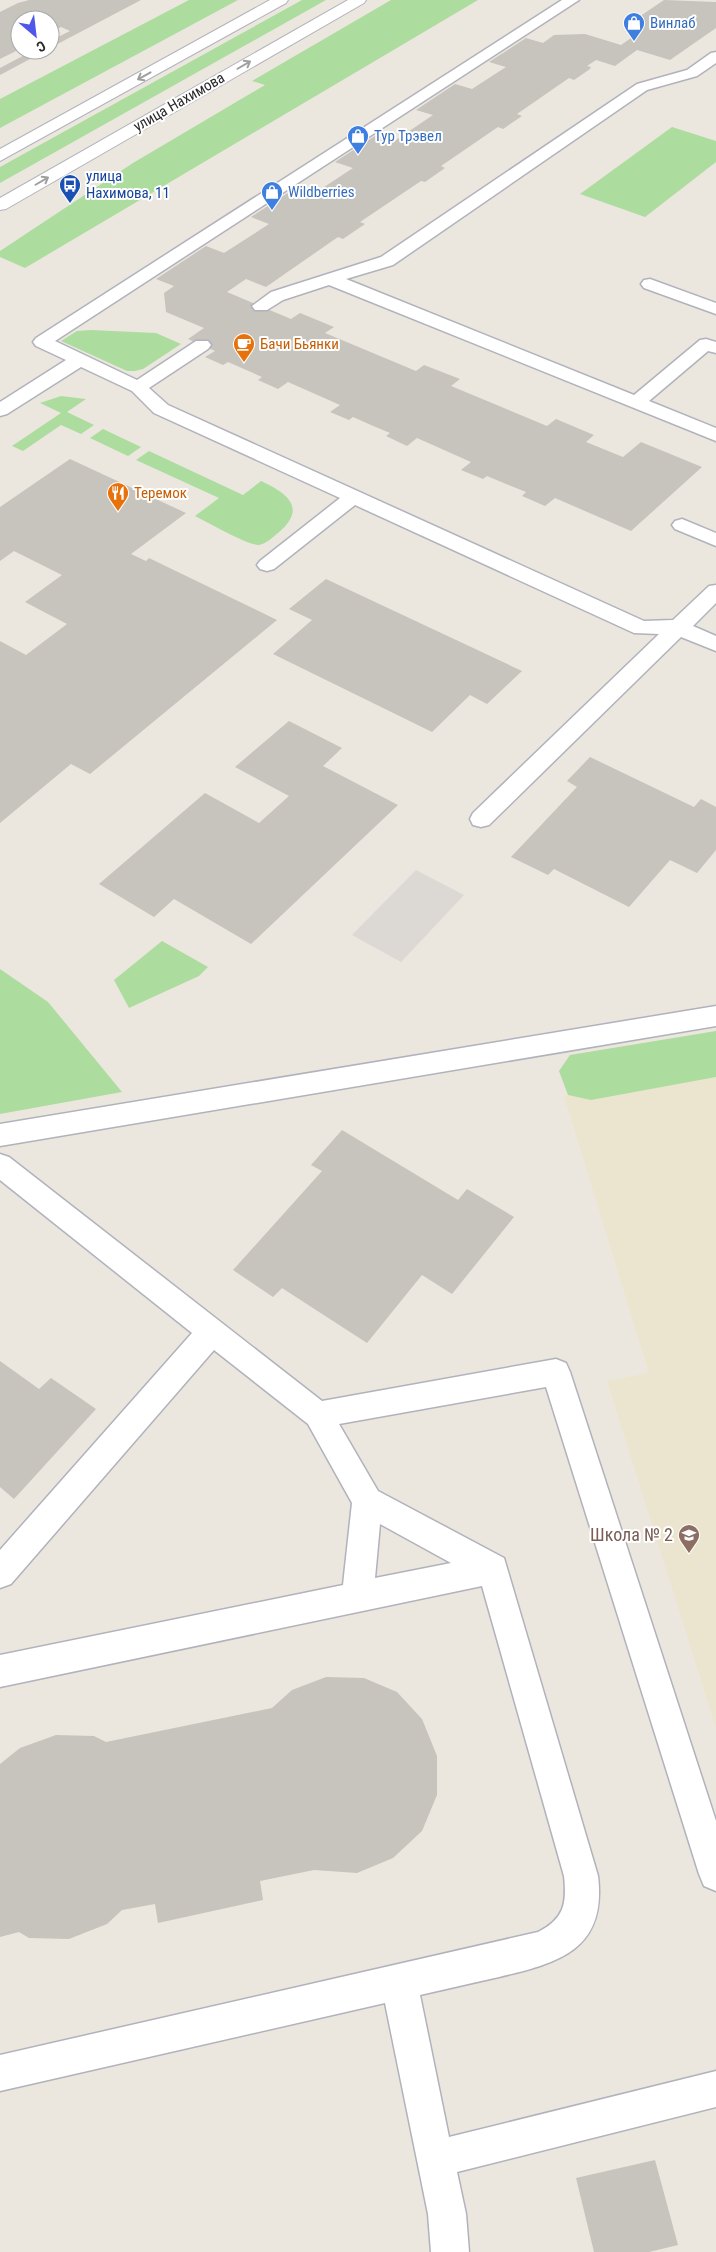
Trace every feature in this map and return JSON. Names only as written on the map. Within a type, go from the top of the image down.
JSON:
[{"type":"main road","points":[[0,156],[282,0]]},
{"type":"main road","name":"улица Нахимова","points":[[0,205],[359,0]]},
{"type":"lane","points":[[572,0],[42,342],[138,388],[161,409],[641,628],[678,627],[716,644]]},
{"type":"lane","points":[[261,306],[277,296],[387,261],[642,87],[692,73],[716,57]]},
{"type":"lane","points":[[330,279],[636,403],[706,344],[716,348]]},
{"type":"lane","points":[[650,284],[716,310]]},
{"type":"lane","points":[[138,388],[202,345]]},
{"type":"lane","points":[[0,410],[79,360]]},
{"type":"lane","points":[[267,565],[353,497]]},
{"type":"lane","points":[[682,525],[716,540]]},
{"type":"lane","points":[[481,819],[716,590]]},
{"type":"lane","points":[[0,1135],[716,1016]]},
{"type":"lane","points":[[0,1165],[318,1415],[367,1502],[493,1569],[581,1876],[584,1894],[581,1912],[572,1929],[559,1942],[542,1948],[0,2073]]},
{"type":"lane","points":[[0,1573],[212,1332]]},
{"type":"lane","points":[[318,1415],[556,1372],[716,1874]]},
{"type":"lane","points":[[357,1597],[367,1502]]},
{"type":"lane","points":[[0,1671],[493,1569]]},
{"type":"lane","points":[[399,1981],[447,2214],[450,2252]]},
{"type":"lane","points":[[435,2159],[716,2089]]},
{"type":"shaded area","points":[[416,870],[464,895],[401,962],[352,935]]},
{"type":"shaded area","name":"Школа № 2","points":[[716,1070],[716,1728],[607,1381],[649,1373],[564,1096]]},
{"type":"green space","points":[[189,0],[238,0],[0,128],[0,99]]},
{"type":"green space","points":[[302,0],[326,0],[0,183],[0,167]]},
{"type":"green space","points":[[391,0],[478,0],[25,268],[0,257],[0,251],[133,163],[265,85],[252,81]]},
{"type":"green space","points":[[672,127],[716,141],[716,162],[645,217],[580,194]]},
{"type":"green space","points":[[77,331],[156,333],[181,344],[143,369],[127,371],[61,341]]},
{"type":"green space","points":[[61,396],[86,399],[67,412],[94,425],[81,434],[61,425],[23,451],[12,446],[61,413],[40,403]]},
{"type":"green space","points":[[103,429],[141,447],[128,456],[90,438]]},
{"type":"green space","points":[[149,451],[243,495],[261,481],[286,496],[293,509],[292,516],[278,533],[262,544],[254,544],[238,538],[195,516],[219,498],[136,460]]},
{"type":"green space","points":[[162,941],[208,967],[199,976],[129,1008],[114,980]]},
{"type":"green space","points":[[0,969],[48,1002],[122,1092],[0,1114]]},
{"type":"green space","points":[[716,1031],[716,1077],[591,1100],[568,1095],[559,1071],[570,1055]]},
{"type":"building","points":[[29,0],[141,0],[60,43],[60,36],[70,31],[60,28],[60,10],[10,10],[10,54],[0,59],[0,12]]},
{"type":"building","points":[[664,0],[716,2],[716,28],[670,60],[637,50],[615,66],[596,60],[587,66],[591,67],[590,69],[574,80],[569,78],[517,114],[522,116],[503,129],[498,127],[441,166],[445,168],[425,182],[421,181],[360,222],[365,224],[343,239],[338,237],[266,287],[246,279],[227,292],[291,319],[300,313],[334,327],[325,333],[416,371],[424,365],[460,379],[451,386],[547,426],[556,419],[594,435],[586,442],[623,457],[641,442],[702,467],[631,531],[555,498],[545,506],[522,496],[526,492],[487,476],[483,479],[461,470],[471,462],[417,438],[407,446],[386,436],[390,433],[353,417],[349,420],[330,412],[340,405],[288,382],[278,389],[258,380],[262,377],[228,362],[223,365],[205,357],[215,351],[188,339],[204,328],[166,312],[164,293],[174,286],[156,279],[206,246],[224,253],[269,224],[251,217],[297,187],[315,193],[353,168],[335,162],[378,134],[396,140],[433,115],[416,110],[455,84],[472,89],[506,67],[489,62],[526,38],[543,43],[554,35],[585,34],[621,45],[634,36],[631,35],[635,32],[630,23]]},
{"type":"building","points":[[15,60],[28,60],[0,75],[0,68]]},
{"type":"building","points":[[70,459],[186,513],[131,554],[146,561],[149,558],[277,620],[90,774],[71,764],[0,823],[0,641],[26,655],[67,624],[25,602],[62,575],[14,551],[0,561],[0,507]]},
{"type":"building","points":[[326,579],[522,671],[487,704],[470,695],[432,732],[273,654],[312,620],[289,609]]},
{"type":"building","points":[[289,721],[342,748],[323,766],[398,805],[251,944],[174,899],[154,917],[99,884],[205,793],[259,823],[289,796],[235,767]]},
{"type":"building","points":[[590,757],[694,807],[701,799],[716,807],[716,850],[697,873],[670,860],[629,907],[554,869],[548,875],[511,857],[577,787],[567,781]]},
{"type":"building","points":[[342,1130],[458,1200],[467,1189],[514,1217],[452,1294],[422,1275],[367,1343],[282,1288],[273,1297],[233,1270],[322,1171],[311,1165]]},
{"type":"building","points":[[0,1361],[39,1389],[51,1378],[96,1409],[14,1499],[0,1487]]},
{"type":"building","points":[[326,1677],[364,1678],[397,1692],[422,1719],[437,1756],[437,1795],[422,1831],[393,1858],[357,1873],[314,1870],[260,1881],[263,1900],[158,1923],[155,1904],[122,1910],[107,1924],[69,1939],[29,1938],[19,1932],[0,1937],[0,1764],[20,1748],[56,1735],[94,1736],[106,1742],[272,1708],[292,1690]]},
{"type":"building","points":[[655,2160],[678,2245],[649,2252],[594,2252],[576,2178]]},
{"type":"place","name":"Винлаб","points":[[634,42]]},
{"type":"place","name":"Тур Трэвел","points":[[358,155]]},
{"type":"place","name":"улица Нахимова, 11","points":[[70,204]]},
{"type":"place","name":"Wildberries","points":[[272,211]]},
{"type":"place","name":"Бачи Бьянки","points":[[244,363]]},
{"type":"place","name":"Теремок","points":[[118,512]]},
{"type":"place","name":"Школа № 2","points":[[689,1554]]}]
